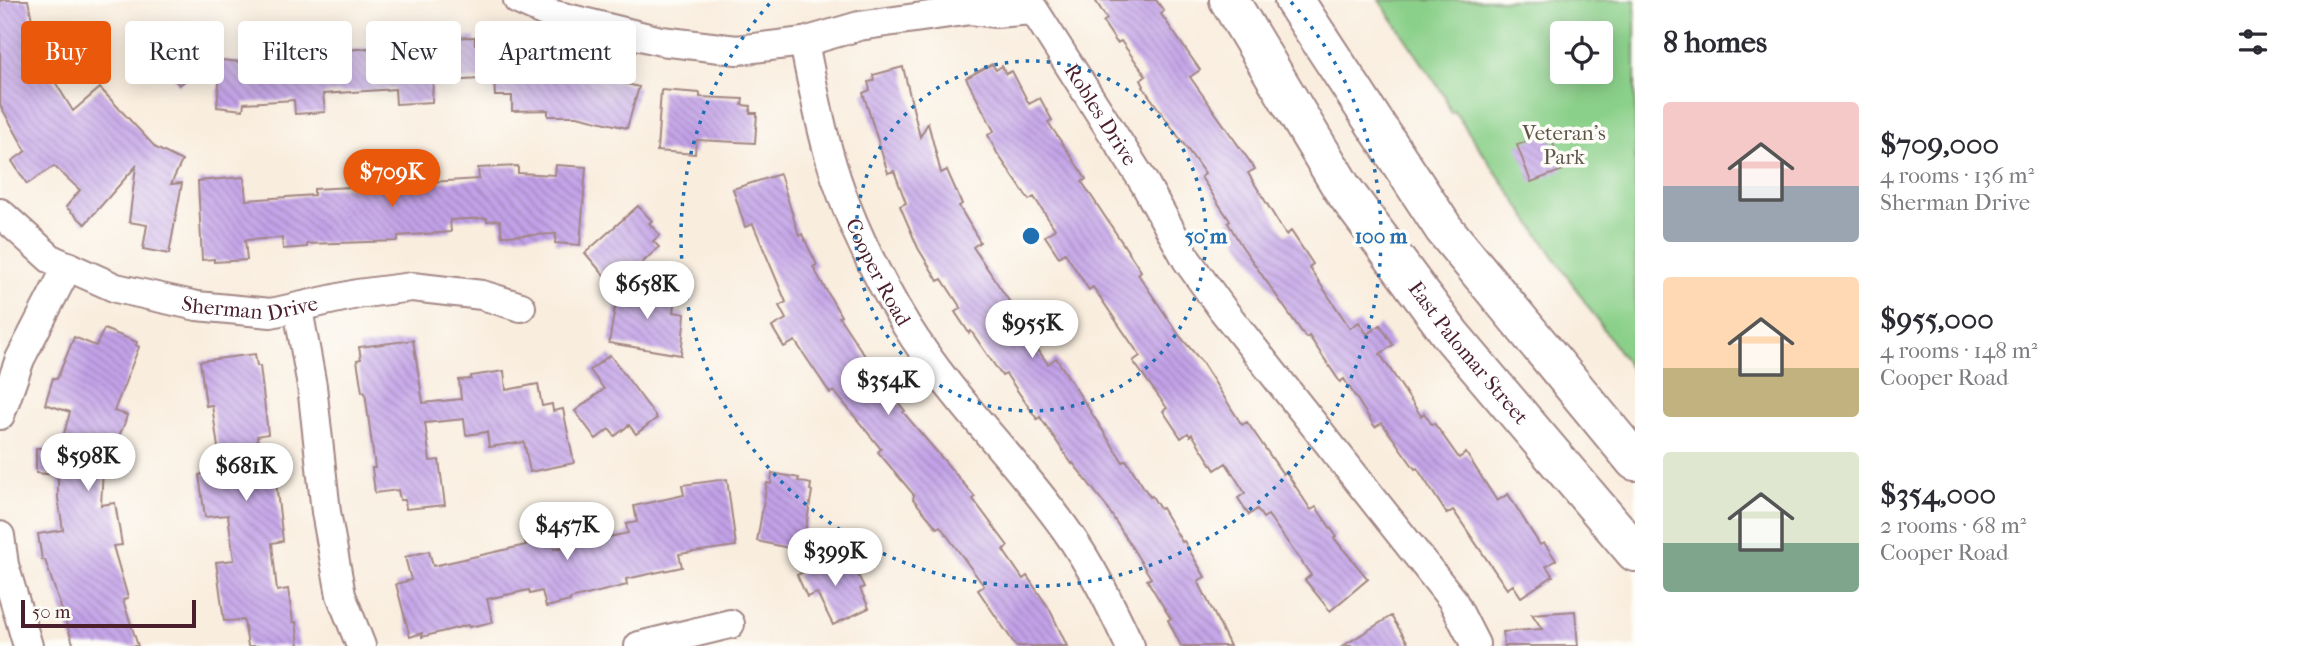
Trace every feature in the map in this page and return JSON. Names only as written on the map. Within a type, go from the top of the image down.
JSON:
[{"type":"main road","name":"East Palomar Street","points":[[1228,0],[1342,188],[1451,335],[1635,552]]},
{"type":"main road","points":[[1293,0],[1444,229],[1635,460]]},
{"type":"street","name":"Robles Drive","points":[[518,0],[547,13],[661,41],[737,50],[804,42],[859,26],[971,9],[994,13],[1034,10],[1145,184],[1187,260],[1238,329],[1452,598],[1475,645]]},
{"type":"street","name":"Cooper Road","points":[[804,42],[815,101],[829,154],[862,244],[906,324],[924,350],[955,393],[1067,531],[1101,586],[1130,646]]},
{"type":"street","name":"Sherman Drive","points":[[0,213],[51,258],[116,288],[197,306],[271,313],[357,294],[412,287],[482,295],[521,307]]},
{"type":"street","points":[[0,415],[20,359],[68,266]]},
{"type":"street","points":[[298,309],[312,386],[326,512],[339,583],[361,646]]},
{"type":"street","points":[[0,536],[4,565],[28,646]]},
{"type":"street","points":[[639,646],[730,624]]},
{"type":"green space","name":"Veteran's Park","points":[[1379,0],[1635,0],[1635,375],[1454,111],[1451,113],[1444,95]]},
{"type":"building","points":[[0,0],[28,0],[32,21],[21,21],[21,84],[56,84],[73,111],[100,88],[156,148],[182,161],[171,184],[182,183],[169,254],[143,249],[147,225],[129,222],[136,166],[85,224],[66,207],[80,190],[54,166],[27,184],[12,161],[26,151],[0,105]]},
{"type":"building","points":[[1095,0],[1156,0],[1164,11],[1161,14],[1200,70],[1190,77],[1255,169],[1248,173],[1286,235],[1291,231],[1313,264],[1309,267],[1350,328],[1359,322],[1367,334],[1380,325],[1393,345],[1380,354],[1421,416],[1424,413],[1432,425],[1434,423],[1459,458],[1466,453],[1497,501],[1508,494],[1540,545],[1544,543],[1556,560],[1546,566],[1553,576],[1521,597],[1513,585],[1507,589],[1453,510],[1447,514],[1417,468],[1415,469],[1382,423],[1375,427],[1344,379],[1340,382],[1309,336],[1306,338],[1241,245],[1228,223],[1230,221],[1201,177],[1205,174],[1143,87],[1141,80],[1146,76],[1121,41],[1117,43],[1103,22],[1107,19]]},
{"type":"building","points":[[461,37],[475,37],[475,79],[461,80]]},
{"type":"building","points":[[366,48],[366,84],[433,84],[432,102],[396,104],[395,89],[323,94],[325,112],[295,114],[294,100],[244,103],[243,110],[217,107],[219,84],[224,84],[224,60],[238,62],[238,84],[352,84],[352,49]]},
{"type":"building","points":[[992,64],[996,70],[1002,66],[1006,74],[1012,71],[1029,104],[1040,98],[1052,120],[1048,122],[1086,179],[1082,182],[1141,271],[1138,274],[1179,335],[1201,361],[1242,425],[1247,422],[1283,474],[1286,472],[1311,510],[1316,507],[1336,536],[1334,538],[1368,579],[1330,611],[1305,580],[1311,575],[1268,515],[1263,518],[1257,509],[1249,515],[1238,498],[1245,493],[1226,463],[1215,470],[1192,434],[1190,436],[1188,433],[1181,438],[1163,411],[1167,408],[1133,361],[1140,356],[1093,287],[1089,290],[1065,253],[1059,257],[1045,236],[1055,229],[1034,197],[1029,200],[997,153],[988,135],[994,131],[966,78]]},
{"type":"building","points":[[903,67],[920,137],[928,123],[941,173],[947,170],[962,204],[959,206],[980,242],[973,247],[1011,304],[1008,307],[1048,364],[1056,358],[1123,462],[1126,460],[1150,497],[1162,508],[1182,542],[1184,541],[1205,577],[1198,581],[1230,646],[1181,646],[1168,620],[1171,619],[1147,580],[1151,578],[1106,506],[1072,464],[1040,417],[1037,419],[1006,374],[1002,376],[971,331],[969,333],[955,312],[961,308],[942,279],[938,281],[918,248],[900,206],[906,203],[894,171],[888,173],[863,93],[870,90],[868,82],[874,81],[873,75]]},
{"type":"building","points":[[494,84],[626,84],[639,87],[627,128],[577,116],[548,116],[548,110],[512,111],[512,96],[495,96]]},
{"type":"building","points":[[661,90],[700,93],[700,97],[743,99],[742,105],[751,106],[750,113],[757,113],[755,143],[698,140],[695,154],[657,151]]},
{"type":"building","points":[[1549,133],[1563,170],[1531,182],[1517,145]]},
{"type":"building","points":[[404,160],[404,171],[414,171],[415,183],[479,179],[478,168],[518,166],[518,173],[555,175],[556,165],[586,167],[580,245],[555,243],[556,234],[502,236],[500,220],[487,221],[487,218],[450,220],[451,232],[398,236],[398,241],[307,244],[307,247],[283,249],[282,238],[245,240],[247,260],[202,260],[198,181],[244,177],[246,200],[314,195],[314,189],[369,186],[371,162]]},
{"type":"building","points":[[780,174],[799,236],[802,234],[817,265],[813,267],[841,316],[839,317],[871,365],[869,366],[905,411],[903,412],[975,497],[973,499],[1008,546],[1003,550],[1023,579],[1027,576],[1050,610],[1067,646],[1016,646],[978,590],[984,586],[940,526],[937,528],[913,499],[914,495],[878,452],[881,449],[834,391],[830,393],[795,341],[784,347],[772,327],[786,319],[779,306],[786,302],[753,224],[745,227],[733,189]]},
{"type":"building","points":[[638,206],[660,235],[653,241],[659,247],[615,288],[585,253]]},
{"type":"building","points":[[619,284],[676,296],[674,312],[685,314],[681,355],[609,343]]},
{"type":"building","points":[[104,329],[137,342],[139,347],[114,411],[127,415],[124,425],[116,443],[104,451],[101,505],[115,503],[122,545],[113,546],[128,598],[123,600],[138,646],[74,646],[45,560],[42,560],[38,534],[63,530],[58,475],[36,473],[36,448],[60,448],[70,412],[45,404],[53,378],[57,379],[74,337],[96,346]]},
{"type":"building","points":[[413,340],[423,403],[461,399],[459,380],[471,379],[471,376],[504,371],[506,390],[538,384],[542,406],[552,404],[553,411],[563,409],[574,463],[530,472],[524,442],[489,447],[487,432],[466,435],[464,419],[425,423],[430,461],[439,460],[445,505],[406,509],[405,500],[400,500],[398,490],[375,493],[372,468],[375,468],[365,392],[362,392],[357,360],[361,359],[359,347]]},
{"type":"building","points":[[255,354],[257,366],[260,366],[268,434],[257,436],[263,485],[276,483],[283,541],[272,543],[277,591],[288,589],[299,646],[248,646],[244,620],[224,621],[216,562],[234,560],[228,515],[205,517],[199,475],[221,469],[212,405],[206,406],[200,361]]},
{"type":"building","points":[[610,355],[657,418],[636,434],[629,425],[615,436],[609,429],[596,439],[575,411],[604,389],[590,370]]},
{"type":"building","points":[[772,473],[799,478],[798,481],[811,484],[802,551],[757,541],[767,483],[771,484]]},
{"type":"building","points":[[727,479],[736,546],[679,554],[682,567],[626,579],[627,585],[546,607],[542,591],[530,594],[529,590],[487,599],[493,622],[469,627],[468,625],[422,637],[422,633],[410,637],[396,584],[411,580],[405,557],[429,551],[433,566],[526,545],[525,541],[551,535],[554,549],[628,533],[626,524],[637,522],[634,506],[684,495],[682,485]]},
{"type":"building","points":[[843,553],[852,572],[856,571],[864,587],[860,589],[869,608],[833,625],[817,593],[807,597],[797,575]]},
{"type":"building","points":[[1575,611],[1578,646],[1504,646],[1503,632],[1542,629],[1532,614]]},
{"type":"building","points":[[1391,616],[1410,646],[1343,646]]}]
